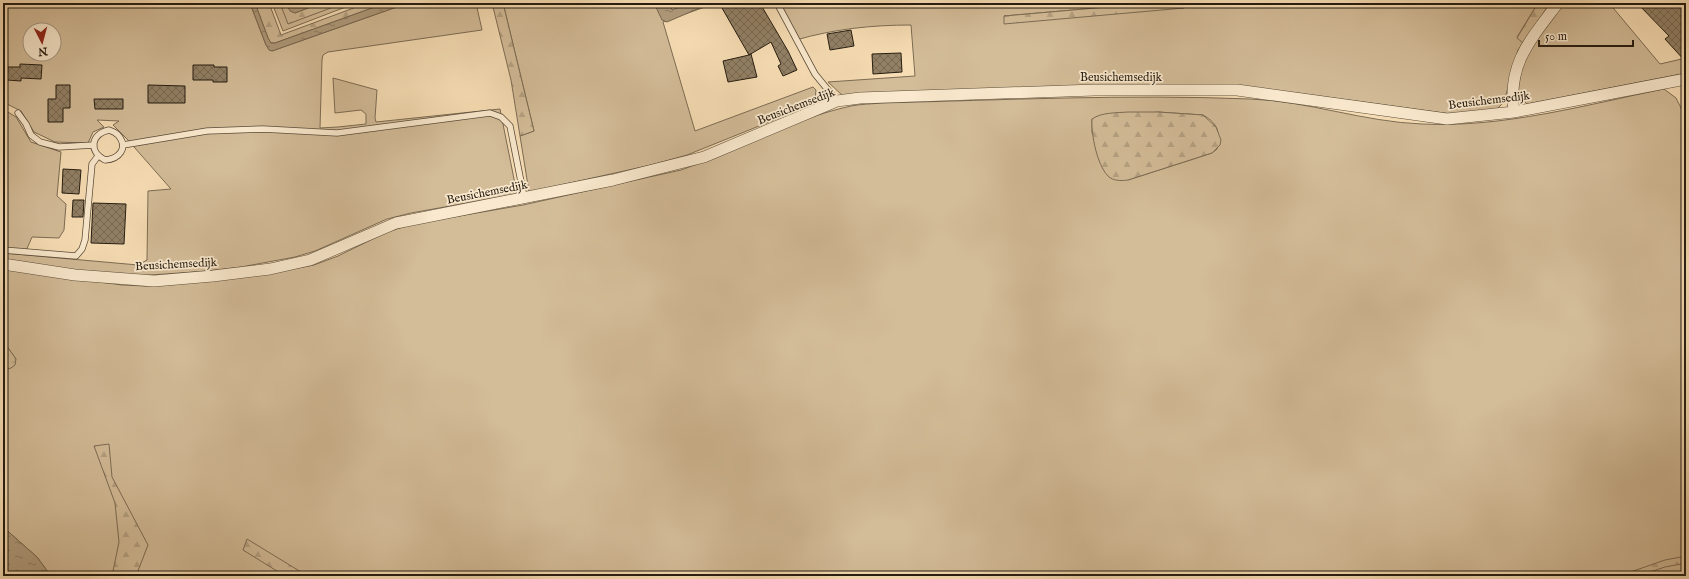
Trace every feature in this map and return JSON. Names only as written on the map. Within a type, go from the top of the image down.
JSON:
[{"type":"street","points":[[1514,112],[1512,99],[1514,79],[1520,58],[1525,47],[1558,3]]},
{"type":"street","name":"Beusichemsedijk","points":[[3,264],[75,275],[154,281],[270,269],[310,260],[396,223],[613,180],[704,157],[837,102],[860,98],[1095,90],[1237,90],[1447,119],[1514,112],[1686,80]]},
{"type":"lane","points":[[777,3],[815,74],[837,102]]},
{"type":"lane","points":[[18,113],[26,124],[31,135],[40,142],[59,146],[94,145]]},
{"type":"lane","points":[[123,145],[207,131],[263,129],[338,133],[490,114],[501,117],[510,126],[524,197]]},
{"type":"lane","points":[[110,130],[118,136],[123,145],[121,154],[117,157],[105,160],[98,156],[94,145],[96,138],[101,132],[110,130]]},
{"type":"lane","points":[[3,250],[76,256],[82,250],[85,240],[92,164],[98,156]]},
{"type":"green space","points":[[3,3],[250,3],[266,45],[272,51],[408,3],[476,3],[482,30],[328,52],[323,55],[320,128],[366,124],[366,114],[361,110],[335,113],[333,78],[377,90],[376,122],[500,109],[517,194],[411,213],[387,219],[315,251],[295,257],[241,267],[137,276],[74,271],[3,259],[3,253],[138,265],[147,260],[148,191],[171,189],[113,125],[119,121],[97,120],[104,127],[93,132],[88,143],[55,142],[34,132],[21,111],[3,102]]},
{"type":"green space","points":[[255,3],[269,3],[281,35],[367,3],[386,3],[275,43],[271,43]]},
{"type":"green space","points":[[272,3],[356,3],[283,31]]},
{"type":"green space","points":[[280,3],[286,3],[287,7],[295,13],[321,3],[344,3],[288,24]]},
{"type":"green space","points":[[492,3],[503,3],[534,131],[520,136],[511,80]]},
{"type":"green space","points":[[503,3],[716,3],[663,22],[695,131],[813,87],[816,90],[815,101],[810,105],[687,155],[651,165],[529,192],[520,136],[534,131]]},
{"type":"green space","points":[[775,3],[1153,3],[1004,16],[1184,8],[1181,3],[1538,3],[1517,37],[1523,43],[1518,50],[1504,102],[1497,109],[1451,114],[1296,93],[843,96],[828,82],[915,76],[911,25],[853,28],[796,40]]},
{"type":"green space","points":[[1153,3],[1181,3],[1184,8],[1004,24],[1004,16]]},
{"type":"green space","points":[[1538,3],[1550,3],[1523,43],[1517,38]]},
{"type":"green space","points":[[1563,3],[1609,3],[1660,64],[1686,58],[1686,73],[1527,104],[1520,97],[1516,84],[1528,49]]},
{"type":"green space","points":[[1664,89],[1676,98],[1686,118],[1686,570],[1661,576],[51,576],[37,557],[3,527],[3,370],[6,371],[16,359],[3,341],[3,269],[122,285],[145,286],[264,274],[314,265],[338,256],[387,232],[413,224],[523,205],[681,170],[786,127],[829,112],[859,105],[882,103],[1112,97],[1250,99],[1293,103],[1379,120],[1422,124],[1452,124],[1513,119],[1544,114]],"holes":[[[1158,112],[1203,115],[1213,122],[1217,129],[1217,149],[1212,153],[1128,180],[1092,133],[1092,119]]]},
{"type":"green space","points":[[3,109],[16,117],[31,142],[61,152],[57,196],[66,204],[64,230],[59,238],[32,237],[26,251],[3,247]]},
{"type":"green space","points":[[1128,112],[1203,115],[1216,127],[1221,140],[1220,145],[1212,153],[1128,180],[1112,179],[1104,171],[1098,157],[1094,141],[1092,119],[1105,114]]},
{"type":"green space","points":[[3,341],[16,359],[15,365],[11,368],[3,370]]},
{"type":"green space","points":[[109,444],[112,477],[148,545],[136,576],[112,576],[119,542],[115,503],[94,446]]},
{"type":"green space","points":[[247,539],[306,575],[285,576],[243,550]]},
{"type":"green space","points":[[1686,556],[1686,563],[1665,567],[1638,576],[1619,576],[1665,560]]},
{"type":"water","points":[[250,3],[255,3],[268,38],[271,43],[275,43],[386,3],[408,3],[272,51],[269,50],[266,45]]},
{"type":"water","points":[[286,3],[321,3],[295,13],[290,11]]},
{"type":"water","points":[[654,3],[669,3],[672,10],[690,3],[711,3],[667,22],[662,20]]},
{"type":"water","points":[[3,527],[37,557],[51,576],[3,576]]},
{"type":"building","points":[[731,3],[754,3],[757,7],[761,5],[788,51],[797,70],[783,76],[778,66],[781,64],[771,42],[749,55],[722,8]]},
{"type":"building","points":[[1637,3],[1686,3],[1686,62],[1665,39],[1669,36]]},
{"type":"building","points":[[851,30],[854,46],[830,50],[827,34]]},
{"type":"building","points":[[901,53],[902,72],[873,74],[872,54]]},
{"type":"building","points":[[751,54],[757,77],[728,82],[723,61]]},
{"type":"building","points":[[20,64],[42,65],[41,79],[21,78],[21,81],[7,80],[8,67],[20,67]]},
{"type":"building","points":[[193,65],[214,65],[214,67],[227,67],[227,82],[193,80]]},
{"type":"building","points":[[56,85],[70,85],[70,108],[63,108],[63,122],[48,122],[48,99],[56,99]]},
{"type":"building","points":[[148,85],[185,86],[185,103],[148,103]]},
{"type":"building","points":[[94,99],[123,99],[123,109],[95,109]]},
{"type":"building","points":[[63,169],[81,170],[79,194],[62,193]]},
{"type":"building","points":[[73,200],[84,200],[83,217],[72,217]]},
{"type":"building","points":[[93,203],[126,204],[124,244],[91,243]]}]
